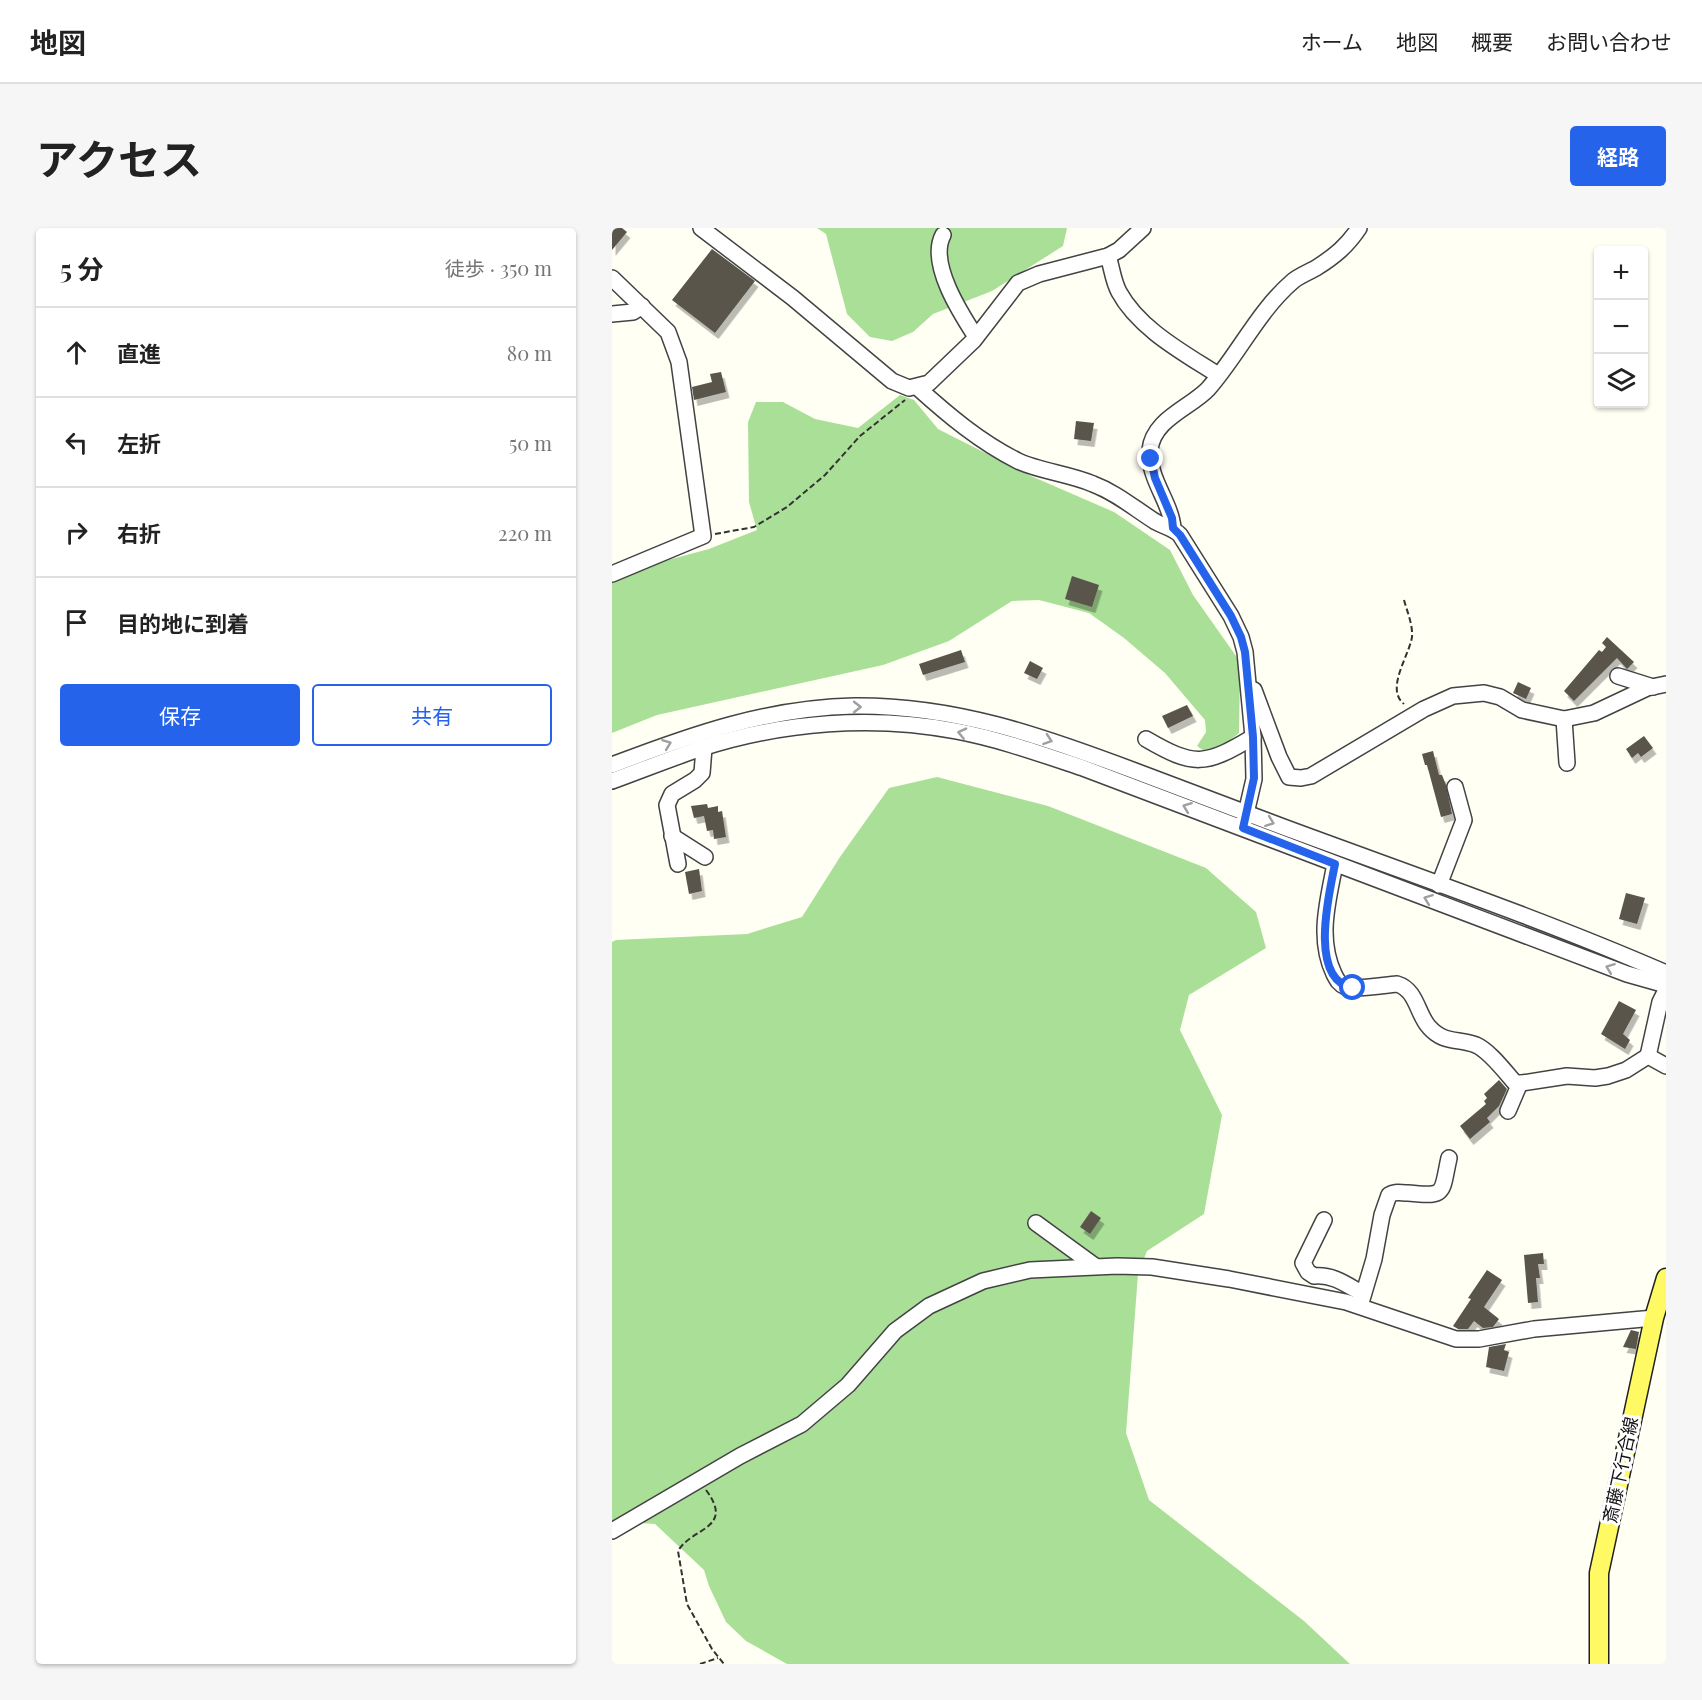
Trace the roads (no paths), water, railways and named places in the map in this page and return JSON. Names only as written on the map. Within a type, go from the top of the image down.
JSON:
[{"type":"main road","name":"斎藤下行合線","points":[[1599,1664],[1599,1573],[1654,1318],[1666,1278]]},
{"type":"street","points":[[701,228],[792,298],[892,381],[909,388],[929,383],[976,337],[1018,283],[1039,274],[1108,256],[1119,250],[1143,228]]},
{"type":"street","points":[[1173,528],[1172,518],[1155,478],[1150,451],[1152,441],[1180,408],[1206,391],[1277,297],[1294,280],[1343,250],[1359,228]]},
{"type":"street","points":[[943,235],[940,240],[940,262],[945,278],[959,310],[976,337]]},
{"type":"street","points":[[1108,256],[1118,289],[1127,305],[1159,335],[1218,375]]},
{"type":"street","points":[[612,278],[668,332],[677,352],[703,536],[612,573]]},
{"type":"street","points":[[612,314],[633,312],[642,306]]},
{"type":"street","points":[[917,387],[948,415],[987,444],[1020,462],[1070,476],[1110,491],[1158,523],[1173,528],[1180,535],[1231,616],[1245,652],[1253,737],[1254,778],[1245,821]]},
{"type":"street","points":[[1618,676],[1659,685]]},
{"type":"street","points":[[1247,681],[1252,684],[1279,758],[1289,777],[1301,778],[1311,776],[1424,709],[1453,696],[1484,693],[1500,697],[1522,710],[1564,719],[1594,713],[1659,685]]},
{"type":"street","points":[[612,765],[684,737],[730,723],[809,708],[856,706],[956,714],[1009,727],[1095,756],[1245,821],[1335,864],[1628,974],[1666,985]]},
{"type":"street","points":[[1564,719],[1567,763]]},
{"type":"street","points":[[612,782],[704,748],[756,734],[818,724],[903,724],[955,731],[1020,747],[1439,885],[1666,973]]},
{"type":"street","points":[[1146,739],[1178,757],[1192,760],[1218,757],[1253,737]]},
{"type":"street","points":[[678,864],[667,812],[668,800],[672,794],[702,773],[704,748]]},
{"type":"street","points":[[1439,885],[1464,820],[1455,787]]},
{"type":"street","points":[[672,836],[705,857]]},
{"type":"street","points":[[1335,864],[1324,918],[1324,944],[1338,982],[1353,988],[1397,984],[1403,986],[1410,992],[1428,1027],[1442,1038],[1477,1046],[1516,1084],[1567,1076],[1595,1078],[1626,1070],[1648,1056],[1660,1002],[1666,990]]},
{"type":"street","points":[[1648,1056],[1666,1066]]},
{"type":"street","points":[[1508,1111],[1520,1083]]},
{"type":"street","points":[[1361,1300],[1374,1259],[1382,1215],[1389,1195],[1397,1192],[1432,1196],[1438,1194],[1442,1189],[1449,1158]]},
{"type":"street","points":[[1324,1220],[1304,1263],[1305,1268],[1314,1276],[1325,1275],[1334,1278],[1361,1300]]},
{"type":"street","points":[[1036,1223],[1095,1266]]},
{"type":"street","points":[[612,1531],[802,1424],[848,1385],[895,1331],[929,1306],[983,1281],[1030,1270],[1095,1266],[1152,1268],[1361,1300],[1456,1339],[1479,1339],[1534,1329],[1654,1318]]}]
